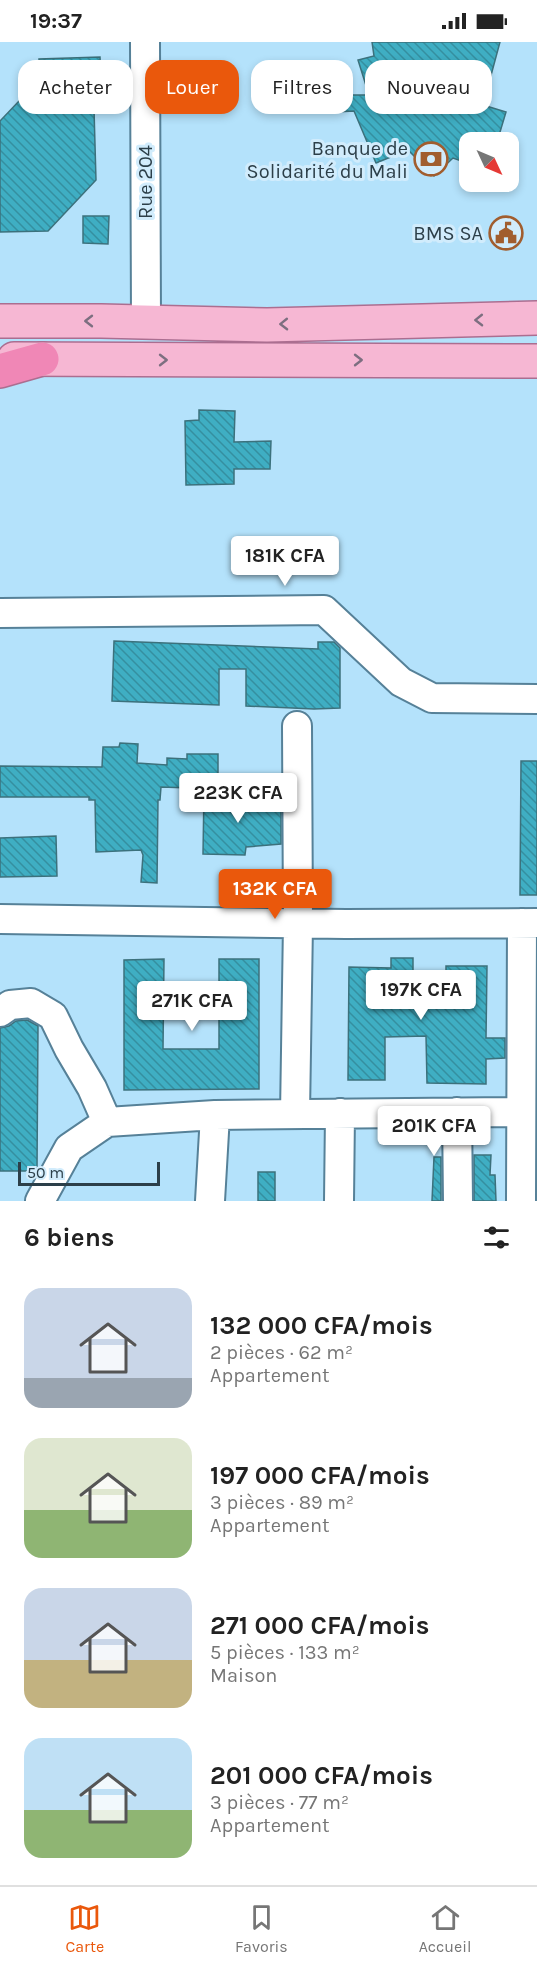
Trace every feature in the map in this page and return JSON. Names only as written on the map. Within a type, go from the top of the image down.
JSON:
[{"type":"highway","points":[[0,371],[42,359]]},
{"type":"main road","points":[[0,321],[267,325],[537,318]]},
{"type":"main road","points":[[0,359],[537,361]]},
{"type":"street","name":"Rue 204","points":[[145,42],[146,322]]},
{"type":"street","points":[[0,613],[324,610],[401,682],[432,698],[537,699]]},
{"type":"street","points":[[295,1114],[298,924],[297,726]]},
{"type":"street","points":[[0,919],[298,924],[530,923],[521,1112],[521,1201]]},
{"type":"street","points":[[0,1012],[10,1005],[31,1003],[53,1016],[92,1088],[106,1122]]},
{"type":"street","points":[[457,1112],[458,1201]]},
{"type":"street","points":[[40,1201],[69,1148],[106,1122],[215,1115],[521,1112]]},
{"type":"street","points":[[339,1201],[340,1113]]},
{"type":"street","points":[[210,1201],[215,1115]]},
{"type":"building","points":[[372,42],[500,42],[492,72],[492,60],[365,60],[365,82],[358,60],[374,56]]},
{"type":"building","points":[[100,57],[100,60],[39,60]]},
{"type":"building","points":[[353,95],[365,95],[365,114],[492,114],[492,108],[506,112],[500,132],[459,132],[459,160],[453,158],[434,176],[408,150],[376,163],[353,111]]},
{"type":"building","points":[[18,102],[18,114],[94,114],[96,180],[48,231],[0,232],[0,121]]},
{"type":"building","points":[[83,216],[109,216],[108,244],[83,243]]},
{"type":"building","points":[[199,410],[235,411],[234,442],[271,441],[270,469],[234,469],[234,484],[186,485],[185,421],[199,420]]},
{"type":"building","points":[[114,641],[318,649],[318,642],[334,642],[340,648],[340,708],[246,706],[246,669],[219,669],[219,705],[112,701]]},
{"type":"building","points":[[120,743],[138,744],[137,763],[167,765],[167,758],[187,759],[187,754],[218,754],[218,789],[161,787],[160,800],[158,800],[157,883],[141,882],[143,855],[141,850],[96,852],[95,800],[89,800],[89,797],[0,797],[0,766],[102,767],[103,747],[119,747]]},
{"type":"building","points":[[521,761],[537,761],[537,895],[520,895]]},
{"type":"building","points":[[204,791],[247,792],[246,804],[281,806],[281,844],[246,847],[245,855],[203,854]]},
{"type":"building","points":[[56,836],[57,876],[0,877],[0,838]]},
{"type":"building","points":[[391,958],[413,958],[413,980],[446,981],[446,966],[487,966],[486,1038],[505,1038],[505,1058],[486,1059],[486,1084],[427,1083],[426,1036],[385,1037],[385,1080],[348,1080],[349,967],[391,968]]},
{"type":"building","points":[[164,959],[163,1049],[219,1049],[219,959],[259,959],[259,1089],[124,1090],[124,960]]},
{"type":"building","points":[[27,1020],[38,1026],[37,1171],[0,1171],[0,1028],[16,1021]]},
{"type":"building","points":[[474,1155],[491,1155],[490,1175],[495,1175],[496,1201],[474,1201]]},
{"type":"building","points":[[434,1157],[441,1157],[441,1201],[432,1201]]},
{"type":"building","points":[[258,1172],[275,1172],[275,1201],[258,1201]]},
{"type":"place","name":"Banque de Solidarité du Mali","points":[[431,159]]},
{"type":"place","name":"BMS SA","points":[[506,233]]}]
